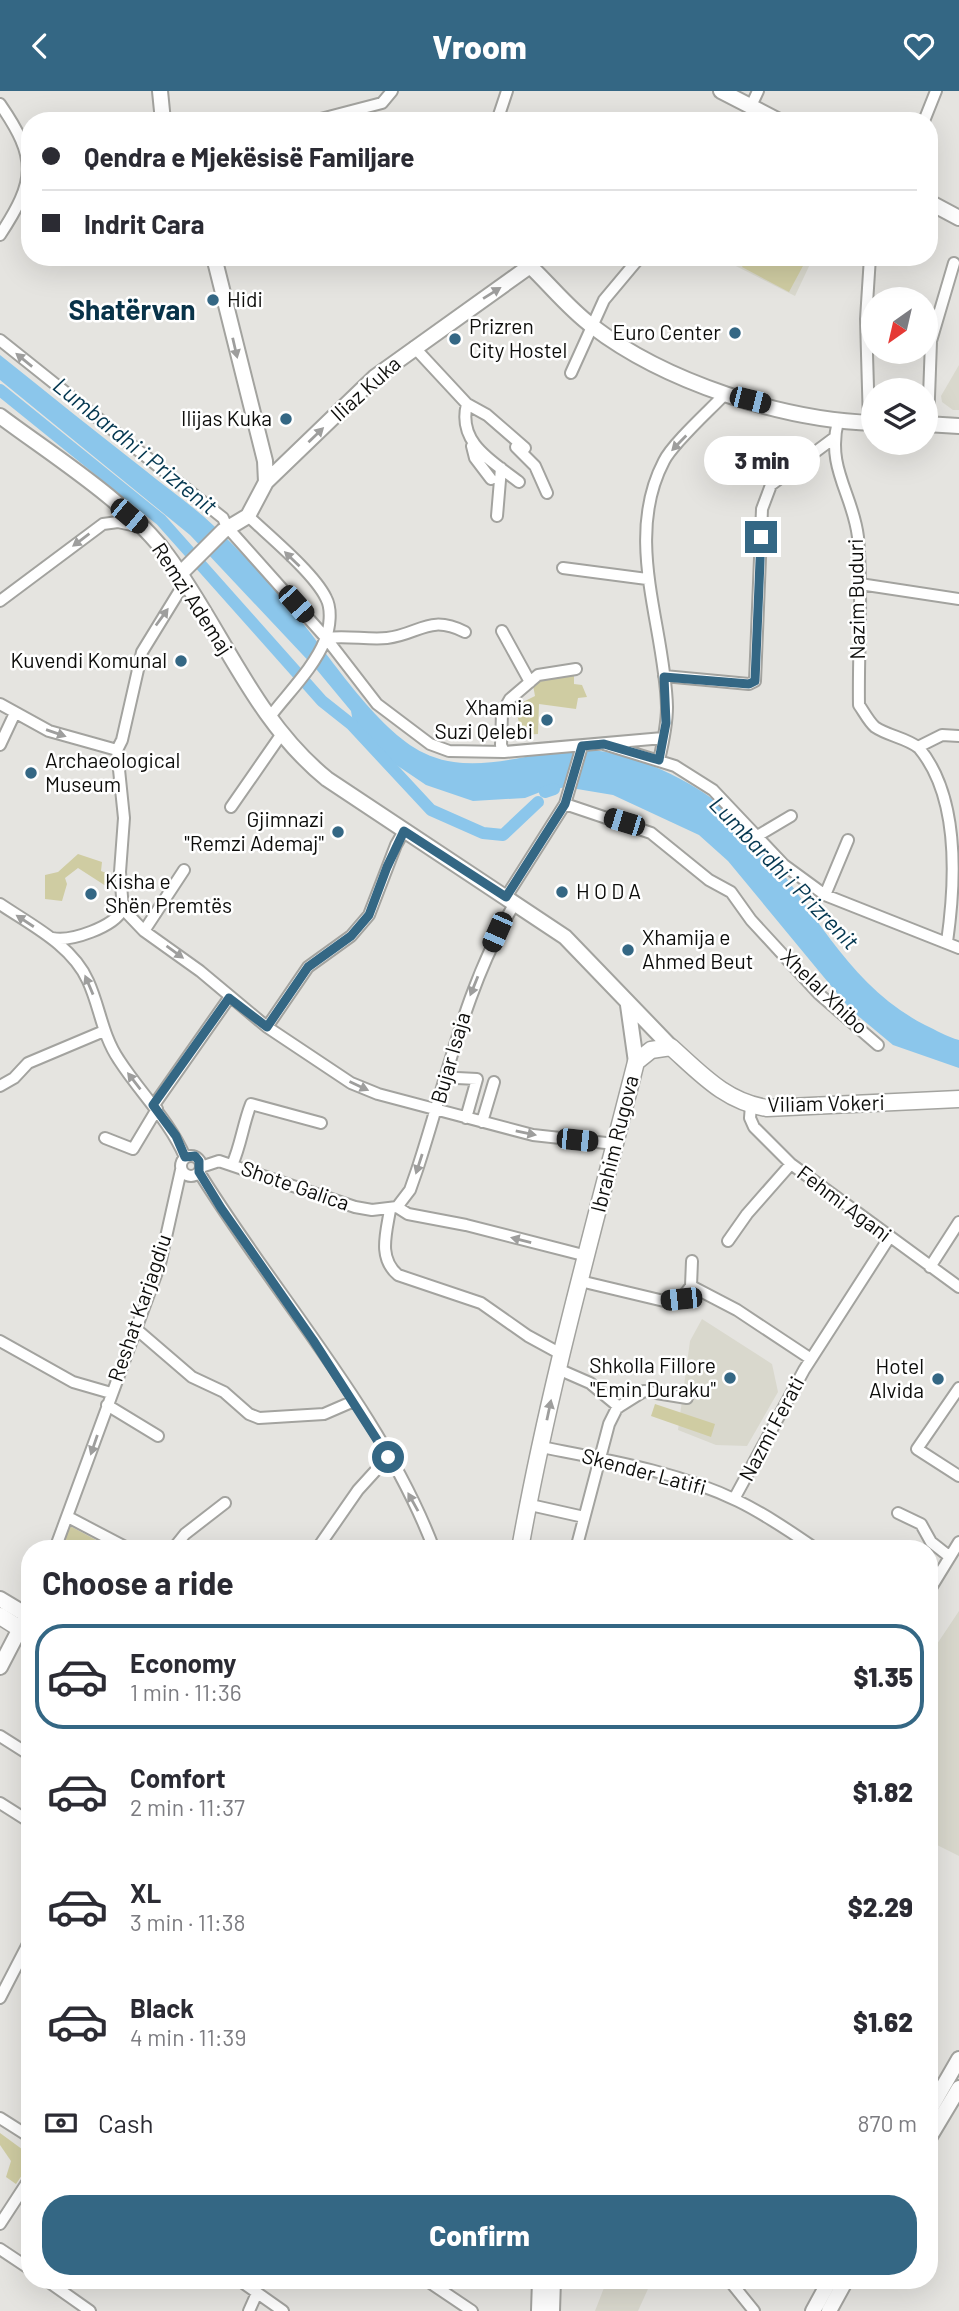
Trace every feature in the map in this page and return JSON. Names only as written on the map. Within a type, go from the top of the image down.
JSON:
[{"type":"main road","points":[[636,1062],[651,1050],[671,1047]]},
{"type":"main road","name":"Viliam Vokeri","points":[[671,1047],[724,1093],[751,1105],[818,1107],[959,1099]]},
{"type":"main road","name":"Ibrahim Rugova","points":[[521,1540],[526,1504],[559,1361],[636,1062]]},
{"type":"main road","points":[[0,1616],[21,1620]]},
{"type":"street","points":[[160,91],[162,112]]},
{"type":"street","points":[[348,112],[382,103],[393,91]]},
{"type":"street","points":[[500,112],[507,91]]},
{"type":"street","points":[[722,91],[762,112]]},
{"type":"street","points":[[751,106],[758,91]]},
{"type":"street","points":[[928,112],[936,91]]},
{"type":"street","points":[[0,104],[21,129]]},
{"type":"street","points":[[0,235],[21,198]]},
{"type":"street","points":[[938,207],[959,218]]},
{"type":"street","points":[[929,378],[931,341],[954,263]]},
{"type":"street","points":[[216,266],[265,461],[266,482]]},
{"type":"street","name":"Iliaz Kuka","points":[[248,516],[266,482],[375,377],[519,266]]},
{"type":"street","points":[[528,266],[592,326],[663,367],[725,394],[838,421],[861,422]]},
{"type":"street","points":[[571,373],[604,300],[632,266]]},
{"type":"street","points":[[869,266],[866,319],[869,378]]},
{"type":"street","points":[[0,340],[223,518],[225,529],[377,704],[422,740],[449,751],[504,752],[582,750],[604,744],[663,738]]},
{"type":"street","points":[[414,347],[467,404],[487,415],[520,445],[516,449],[535,466],[547,493]]},
{"type":"street","points":[[659,760],[667,706],[658,629],[647,579],[647,529],[653,489],[664,460],[725,394]]},
{"type":"street","points":[[467,404],[464,415],[475,458],[491,479]]},
{"type":"street","name":"Remzi Ademaj","points":[[0,415],[143,528],[183,578],[269,719],[281,735],[327,779],[511,900],[579,949],[628,1005]]},
{"type":"street","name":"Nazim Buduri","points":[[838,421],[834,438],[837,472],[857,533],[860,584],[857,635],[859,705],[874,726],[918,747],[947,788],[956,819],[958,866],[947,942]]},
{"type":"street","points":[[938,425],[959,426]]},
{"type":"street","points":[[664,677],[749,684],[755,681],[762,509],[771,485],[834,438]]},
{"type":"street","points":[[472,446],[519,482]]},
{"type":"street","points":[[497,516],[501,468]]},
{"type":"street","points":[[269,719],[325,642],[329,609],[323,592],[248,516],[225,529],[194,562],[142,652],[122,740],[117,750],[124,818],[120,872],[122,909],[144,931],[200,971],[229,998],[267,1027],[351,1083],[378,1094],[533,1135],[615,1144]]},
{"type":"street","points":[[0,601],[103,524],[118,522],[143,528]]},
{"type":"street","points":[[564,568],[647,579]]},
{"type":"street","points":[[860,584],[959,599]]},
{"type":"street","points":[[325,642],[393,637],[435,622],[449,624],[465,632]]},
{"type":"street","points":[[502,631],[530,682]]},
{"type":"street","points":[[504,752],[501,736],[503,707],[530,682],[548,671],[576,669]]},
{"type":"street","points":[[0,704],[48,731],[117,750]]},
{"type":"street","points":[[0,745],[15,713]]},
{"type":"street","points":[[231,807],[281,735]]},
{"type":"street","points":[[918,747],[942,735],[959,736]]},
{"type":"street","points":[[604,744],[659,760],[713,790],[785,865],[825,895],[959,948]]},
{"type":"street","points":[[511,900],[566,800],[582,750]]},
{"type":"street","points":[[947,788],[959,785]]},
{"type":"street","name":"Xhelal Xhibo","points":[[566,800],[651,833],[709,880],[731,892],[751,920],[819,994],[878,1045]]},
{"type":"street","points":[[759,835],[791,816]]},
{"type":"street","points":[[267,1027],[308,967],[351,936],[369,915],[391,856],[404,831]]},
{"type":"street","points":[[825,895],[848,840]]},
{"type":"street","points":[[144,931],[184,870]]},
{"type":"street","name":"Bujar Isaja","points":[[394,1209],[410,1190],[471,990],[511,900]]},
{"type":"street","points":[[0,904],[50,937],[74,959],[88,980],[104,1031],[118,1059],[176,1136],[185,1157]]},
{"type":"street","points":[[50,937],[73,937],[111,922],[122,909]]},
{"type":"street","points":[[104,1138],[133,1149],[155,1107],[229,998]]},
{"type":"street","name":"Viliam Vokeri","points":[[628,1005],[671,1047]]},
{"type":"street","name":"Ibrahim Rugova","points":[[628,1005],[636,1062]]},
{"type":"street","points":[[1,1081],[28,1063],[104,1031]]},
{"type":"street","points":[[457,1078],[477,1079],[466,1118]]},
{"type":"street","points":[[482,1122],[494,1082]]},
{"type":"street","points":[[232,1165],[243,1140],[245,1119],[251,1104],[321,1123]]},
{"type":"street","name":"Fehmi Agani","points":[[751,1105],[750,1118],[754,1127],[791,1164],[959,1287]]},
{"type":"street","points":[[185,1157],[197,1158],[200,1169],[354,1401],[388,1457],[430,1540]]},
{"type":"street","points":[[185,1157],[181,1162],[181,1170],[190,1176],[200,1169]]},
{"type":"street","name":"Shote Galica","points":[[200,1169],[219,1161],[355,1207],[394,1209],[587,1256]]},
{"type":"street","points":[[728,1241],[747,1214],[791,1164]]},
{"type":"street","name":"Reshat Karjagdiu","points":[[59,1540],[160,1264],[181,1170]]},
{"type":"street","points":[[394,1209],[384,1255],[389,1267],[398,1275],[481,1303],[619,1407]]},
{"type":"street","points":[[930,1266],[959,1222]]},
{"type":"street","name":"Nazmi Ferati","points":[[734,1499],[811,1359],[889,1238]]},
{"type":"street","points":[[580,1281],[664,1301],[681,1299],[691,1286],[692,1261]]},
{"type":"street","name":"Nazmi Ferati","points":[[691,1286],[737,1310],[811,1359]]},
{"type":"street","points":[[135,1328],[192,1377],[224,1392],[249,1415],[259,1418],[324,1414],[354,1401]]},
{"type":"street","points":[[0,1341],[73,1382],[111,1393]]},
{"type":"street","points":[[959,1388],[917,1449],[959,1476]]},
{"type":"street","points":[[578,1540],[609,1424],[619,1407],[644,1391],[687,1398]]},
{"type":"street","name":"Reshat Karjagdiu","points":[[107,1405],[158,1436]]},
{"type":"street","name":"Skender Latifi","points":[[541,1447],[664,1473],[734,1499],[801,1540]]},
{"type":"street","points":[[323,1540],[358,1490],[388,1457]]},
{"type":"street","points":[[181,1540],[225,1503]]},
{"type":"street","points":[[526,1504],[584,1517]]},
{"type":"street","points":[[898,1513],[921,1524],[930,1540]]},
{"type":"street","points":[[68,1517],[112,1540]]},
{"type":"street","points":[[938,1576],[959,1542]]},
{"type":"street","points":[[938,1547],[950,1556]]},
{"type":"street","points":[[0,1599],[21,1616]]},
{"type":"street","points":[[4,1660],[21,1631]]},
{"type":"street","points":[[4,1660],[21,1650]]},
{"type":"street","points":[[0,1736],[21,1749]]},
{"type":"street","points":[[0,1803],[21,1816]]},
{"type":"street","points":[[0,1998],[21,1957]]},
{"type":"street","points":[[938,2095],[959,2059]]},
{"type":"street","points":[[938,2123],[959,2088]]},
{"type":"street","points":[[0,2118],[21,2131]]},
{"type":"street","points":[[0,2224],[21,2192]]},
{"type":"street","points":[[0,2249],[21,2263]]},
{"type":"street","points":[[59,2289],[90,2311]]},
{"type":"street","points":[[251,2289],[283,2311]]},
{"type":"street","points":[[439,2289],[471,2311]]},
{"type":"street","points":[[539,2311],[540,2289]]},
{"type":"street","points":[[552,2311],[553,2289]]},
{"type":"street","points":[[736,2289],[754,2311]]},
{"type":"street","points":[[813,2311],[825,2289]]},
{"type":"street","points":[[829,2311],[841,2289]]},
{"type":"street","points":[[249,2311],[257,2293]]},
{"type":"shaded area","points":[[736,266],[809,266],[795,296]]},
{"type":"shaded area","points":[[742,266],[803,266],[789,292]]},
{"type":"shaded area","points":[[959,365],[959,410],[953,410],[942,402],[941,396]]},
{"type":"shaded area","points":[[574,674],[574,684],[582,685],[587,697],[578,698],[576,709],[539,704],[538,734],[522,735],[515,706],[535,696],[533,685],[540,679]]},
{"type":"shaded area","points":[[78,854],[102,862],[101,871],[114,876],[109,888],[78,868],[65,878],[67,884],[62,901],[45,899],[45,875],[58,872]]},
{"type":"shaded area","name":"Shkolla Fillore \"Emin Duraku\"","points":[[702,1319],[772,1364],[778,1392],[747,1446],[716,1445],[678,1430],[690,1341]]},
{"type":"shaded area","points":[[655,1404],[715,1424],[711,1437],[651,1416]]},
{"type":"shaded area","points":[[70,1526],[96,1540],[65,1540]]},
{"type":"shaded area","points":[[959,1611],[959,1856],[938,1846],[938,1642]]},
{"type":"shaded area","points":[[0,2133],[21,2148],[21,2176],[16,2184],[6,2177],[11,2161],[0,2145]]},
{"type":"shaded area","points":[[604,2289],[648,2289],[638,2311],[595,2311]]},
{"type":"water","points":[[0,355],[214,526],[285,601],[371,709],[406,742],[442,760],[460,763],[497,762],[571,750],[606,752],[662,770],[710,797],[740,823],[767,852],[862,977],[891,1003],[925,1025],[959,1040],[959,1068],[893,1045],[851,1010],[728,861],[699,835],[613,795],[565,787],[554,790],[553,787],[525,798],[473,801],[426,785],[392,762],[353,722],[351,711],[317,670],[190,535],[0,380]]},
{"type":"waterway","points":[[0,390],[161,520],[322,701],[351,724],[431,810],[483,833],[503,835],[538,802]]},
{"type":"waterway","points":[[545,792],[554,789]]},
{"type":"place","name":"Hidi","points":[[213,300]]},
{"type":"place","name":"Euro Center","points":[[735,333]]},
{"type":"place","name":"Prizren City Hostel","points":[[455,339]]},
{"type":"place","name":"Ilijas Kuka","points":[[286,419]]},
{"type":"place","name":"Kuvendi Komunal","points":[[181,661]]},
{"type":"place","name":"Xhamia Suzi Qelebi","points":[[547,720]]},
{"type":"place","name":"Archaeological Museum","points":[[31,773]]},
{"type":"place","name":"Gjimnazi \"Remzi Ademaj\"","points":[[338,832]]},
{"type":"place","name":"H O D A","points":[[562,892]]},
{"type":"place","name":"Kisha e Shën Premtës","points":[[91,894]]},
{"type":"place","name":"Xhamija e Ahmed Beut","points":[[628,950]]},
{"type":"place","name":"Shkolla Fillore \"Emin Duraku\"","points":[[730,1378]]},
{"type":"place","name":"Hotel Alvida","points":[[938,1379]]},
{"type":"district","name":"Shatërvan","points":[[132,310]]},
{"type":"route","points":[[388,1457],[287,1301],[221,1208],[199,1172],[201,1164],[197,1158],[185,1157],[176,1136],[153,1105],[166,1091],[229,998],[267,1027],[308,967],[351,936],[365,922],[404,831],[506,897],[565,804],[582,746],[604,744],[659,760],[666,723],[664,677],[749,684],[755,681],[761,537]]},
{"type":"water label","name":"Lumbardhi i Prizrenit","points":[[135,446]]},
{"type":"water label","name":"Lumbardhi i Prizrenit","points":[[784,873]]}]
